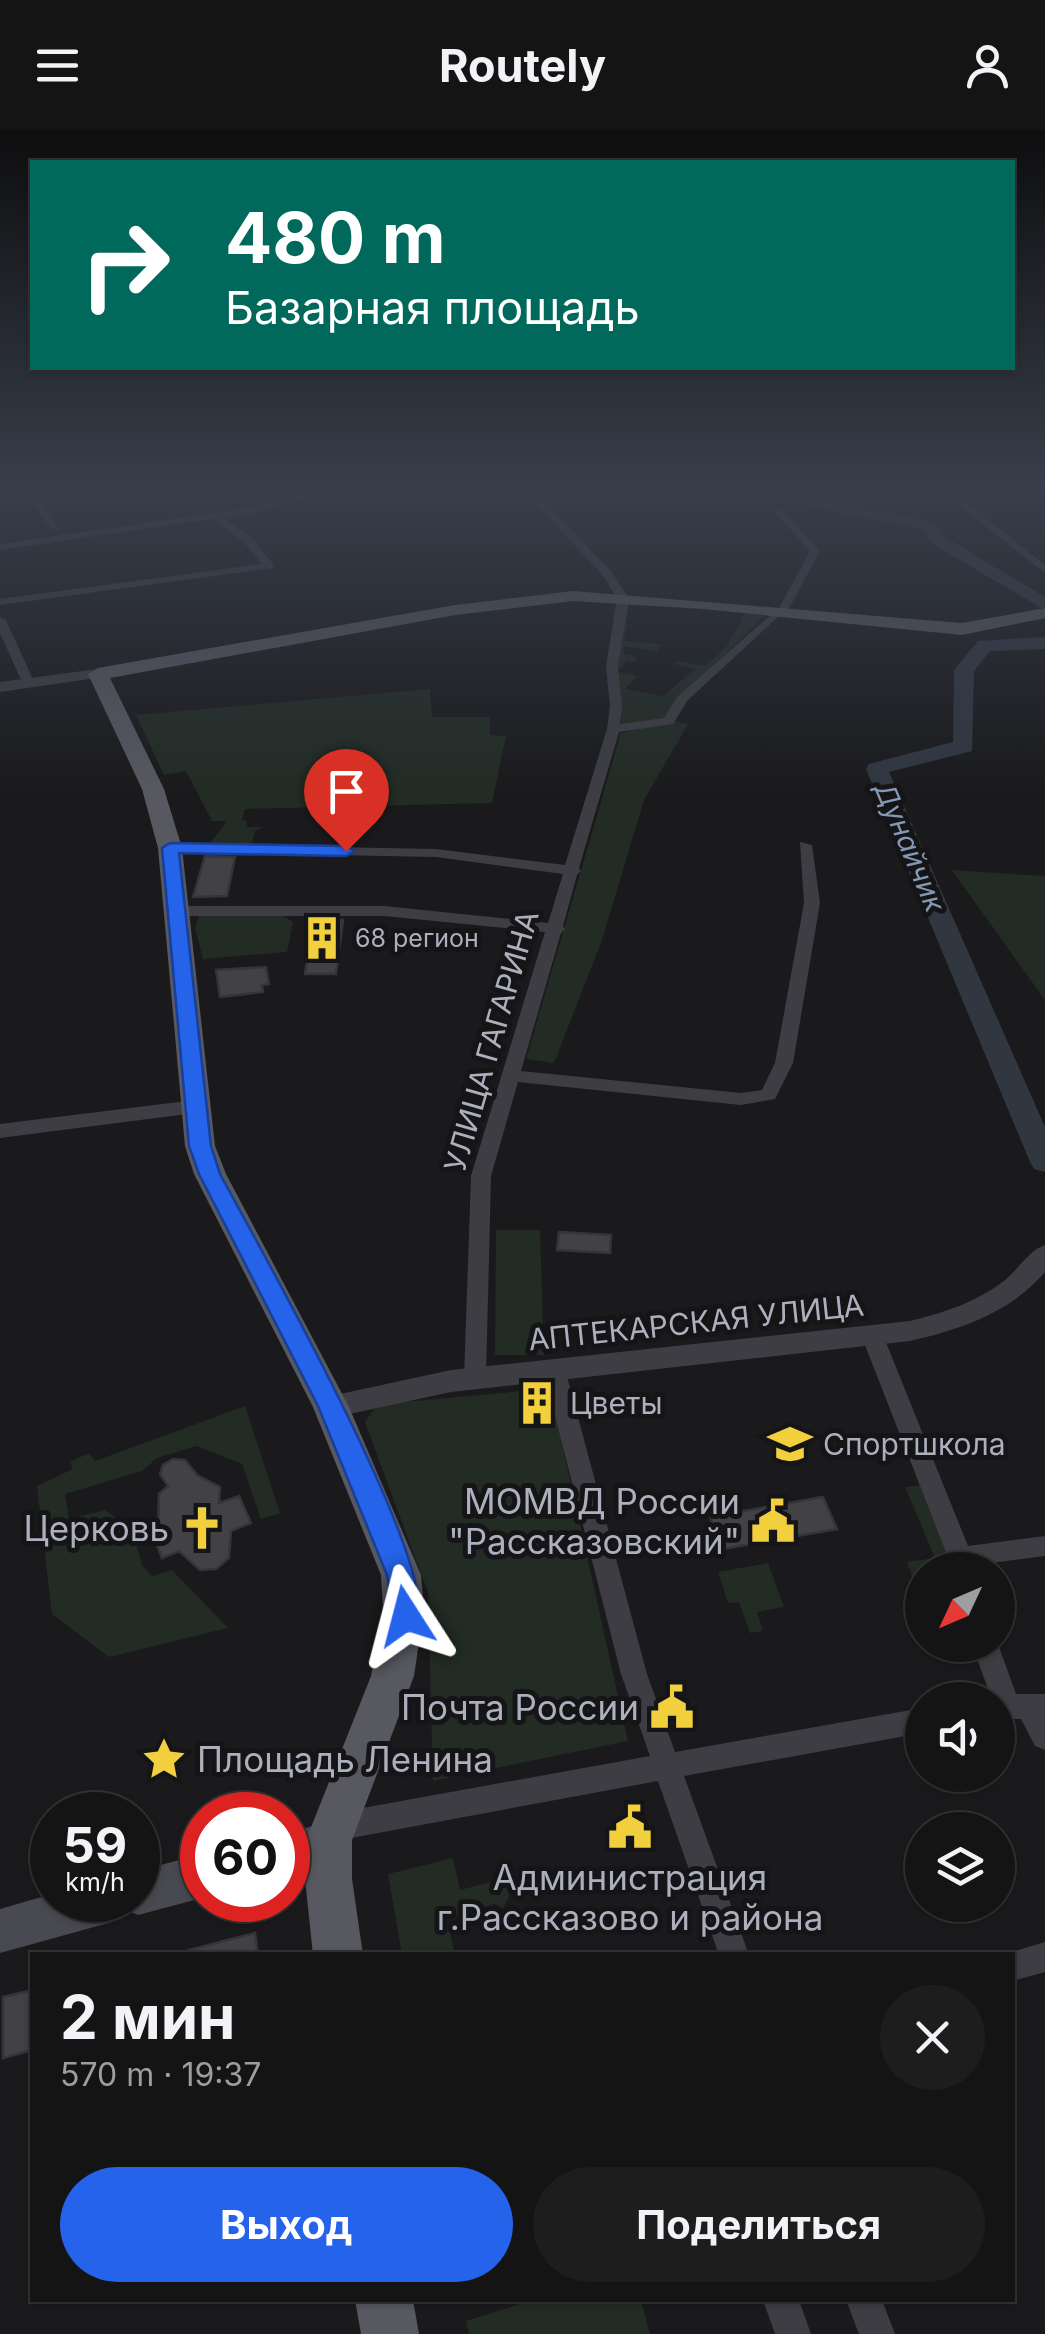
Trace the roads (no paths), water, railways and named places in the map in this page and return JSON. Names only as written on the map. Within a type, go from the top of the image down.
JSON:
[{"type":"main road","points":[[337,1952],[316,1841],[403,1636],[406,1603],[402,1575],[331,1406],[210,1174],[200,1146],[170,848],[153,789],[98,674],[520,600],[623,598],[962,629],[1045,614]]},
{"type":"main road","points":[[0,1931],[33,1922]]},
{"type":"main road","points":[[384,2302],[390,2334]]},
{"type":"street","points":[[0,602],[106,588]]},
{"type":"street","points":[[616,588],[623,598]]},
{"type":"street","points":[[613,729],[668,722],[682,699],[780,612],[794,588]]},
{"type":"street","name":"УЛИЦА ГАГАРИНА","points":[[475,1378],[481,1176],[613,729],[616,706],[612,666],[623,598]]},
{"type":"street","points":[[0,620],[29,684]]},
{"type":"street","points":[[0,687],[98,674]]},
{"type":"street","points":[[512,1076],[742,1098],[769,1096],[784,1063],[812,903],[805,845]]},
{"type":"street","points":[[170,848],[426,853],[574,871]]},
{"type":"street","points":[[178,911],[384,911],[556,930]]},
{"type":"street","points":[[0,1131],[194,1107]]},
{"type":"street","name":"АПТЕКАРСКАЯ УЛИЦА","points":[[331,1406],[475,1378],[872,1336],[952,1322],[990,1306],[1032,1273],[1045,1254]]},
{"type":"street","points":[[872,1336],[958,1552]]},
{"type":"street","points":[[554,1370],[625,1642],[663,1764],[733,1952]]},
{"type":"street","points":[[1015,1552],[1045,1546]]},
{"type":"street","points":[[995,1662],[1020,1707],[1045,1738]]},
{"type":"street","points":[[316,1841],[663,1764],[905,1723]]},
{"type":"street","points":[[1015,1965],[1045,1957]]},
{"type":"street","points":[[782,2302],[793,2334]]},
{"type":"street","points":[[865,2302],[877,2334]]},
{"type":"waterway","name":"Дунайчик","points":[[1017,588],[1045,605]]},
{"type":"waterway","name":"Дунайчик","points":[[1045,643],[985,645],[964,670],[964,746],[877,769],[1045,1162]]},
{"type":"place","name":"68 регион","points":[[322,938]]},
{"type":"place","name":"Цветы","points":[[537,1403]]},
{"type":"place","name":"Спортшкола","points":[[790,1444]]},
{"type":"place","name":"МОМВД России \"Рассказовский\"","points":[[773,1521]]},
{"type":"place","name":"Церковь","points":[[202,1528]]},
{"type":"place","name":"Почта России","points":[[672,1707]]},
{"type":"place","name":"Площадь Ленина","points":[[164,1759]]},
{"type":"place","name":"Администрация г.Рассказово и района","points":[[630,1827]]}]
